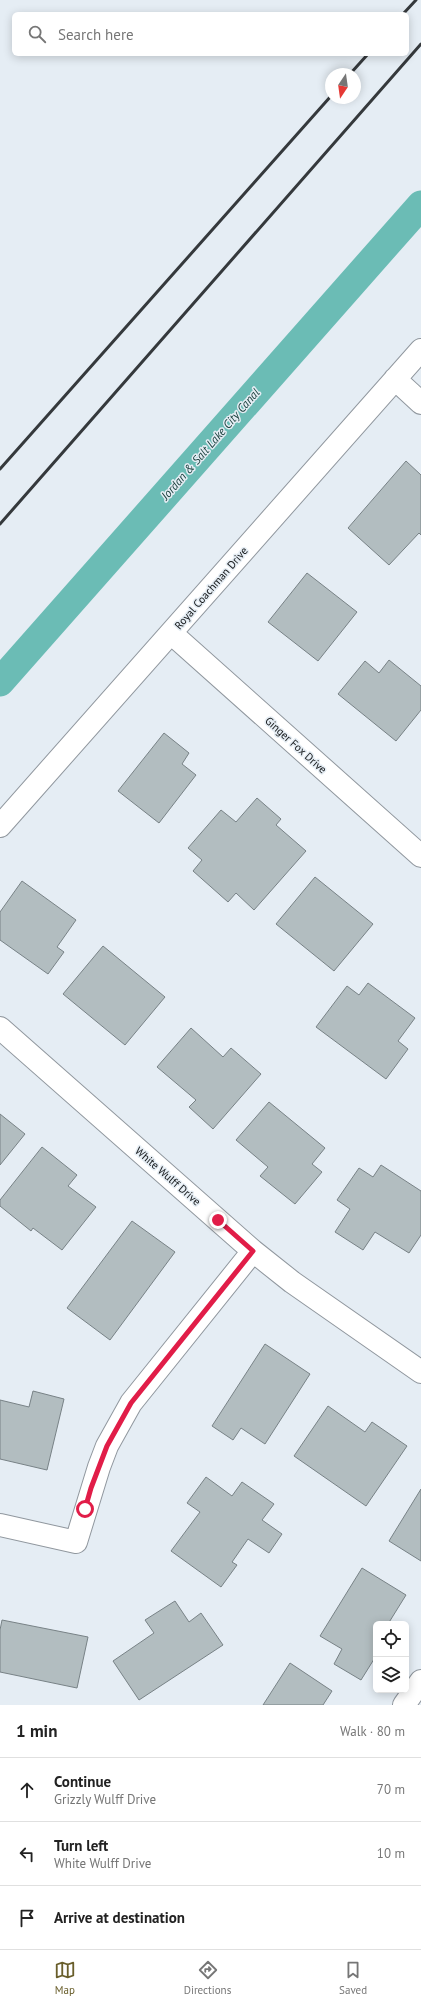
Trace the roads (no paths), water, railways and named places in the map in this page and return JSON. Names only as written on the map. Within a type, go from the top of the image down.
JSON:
[{"type":"street","name":"Royal Coachman Drive","points":[[0,826],[421,350]]},
{"type":"street","points":[[395,379],[421,403]]},
{"type":"street","name":"Ginger Fox Drive","points":[[171,633],[421,856]]},
{"type":"street","name":"White Wulff Drive","points":[[0,1028],[253,1251],[292,1282],[421,1372]]},
{"type":"street","points":[[0,1525],[76,1542],[99,1467],[111,1439],[131,1403],[253,1251]]},
{"type":"street","points":[[404,1705],[421,1681]]},
{"type":"waterway","name":"Jordan & Salt Lake City Canal","points":[[0,682],[421,205]]},
{"type":"railway","points":[[405,12],[416,0]]},
{"type":"railway","points":[[0,524],[421,44]]},
{"type":"railway","points":[[355,68],[366,56]]},
{"type":"railway","points":[[0,469],[325,103]]}]
